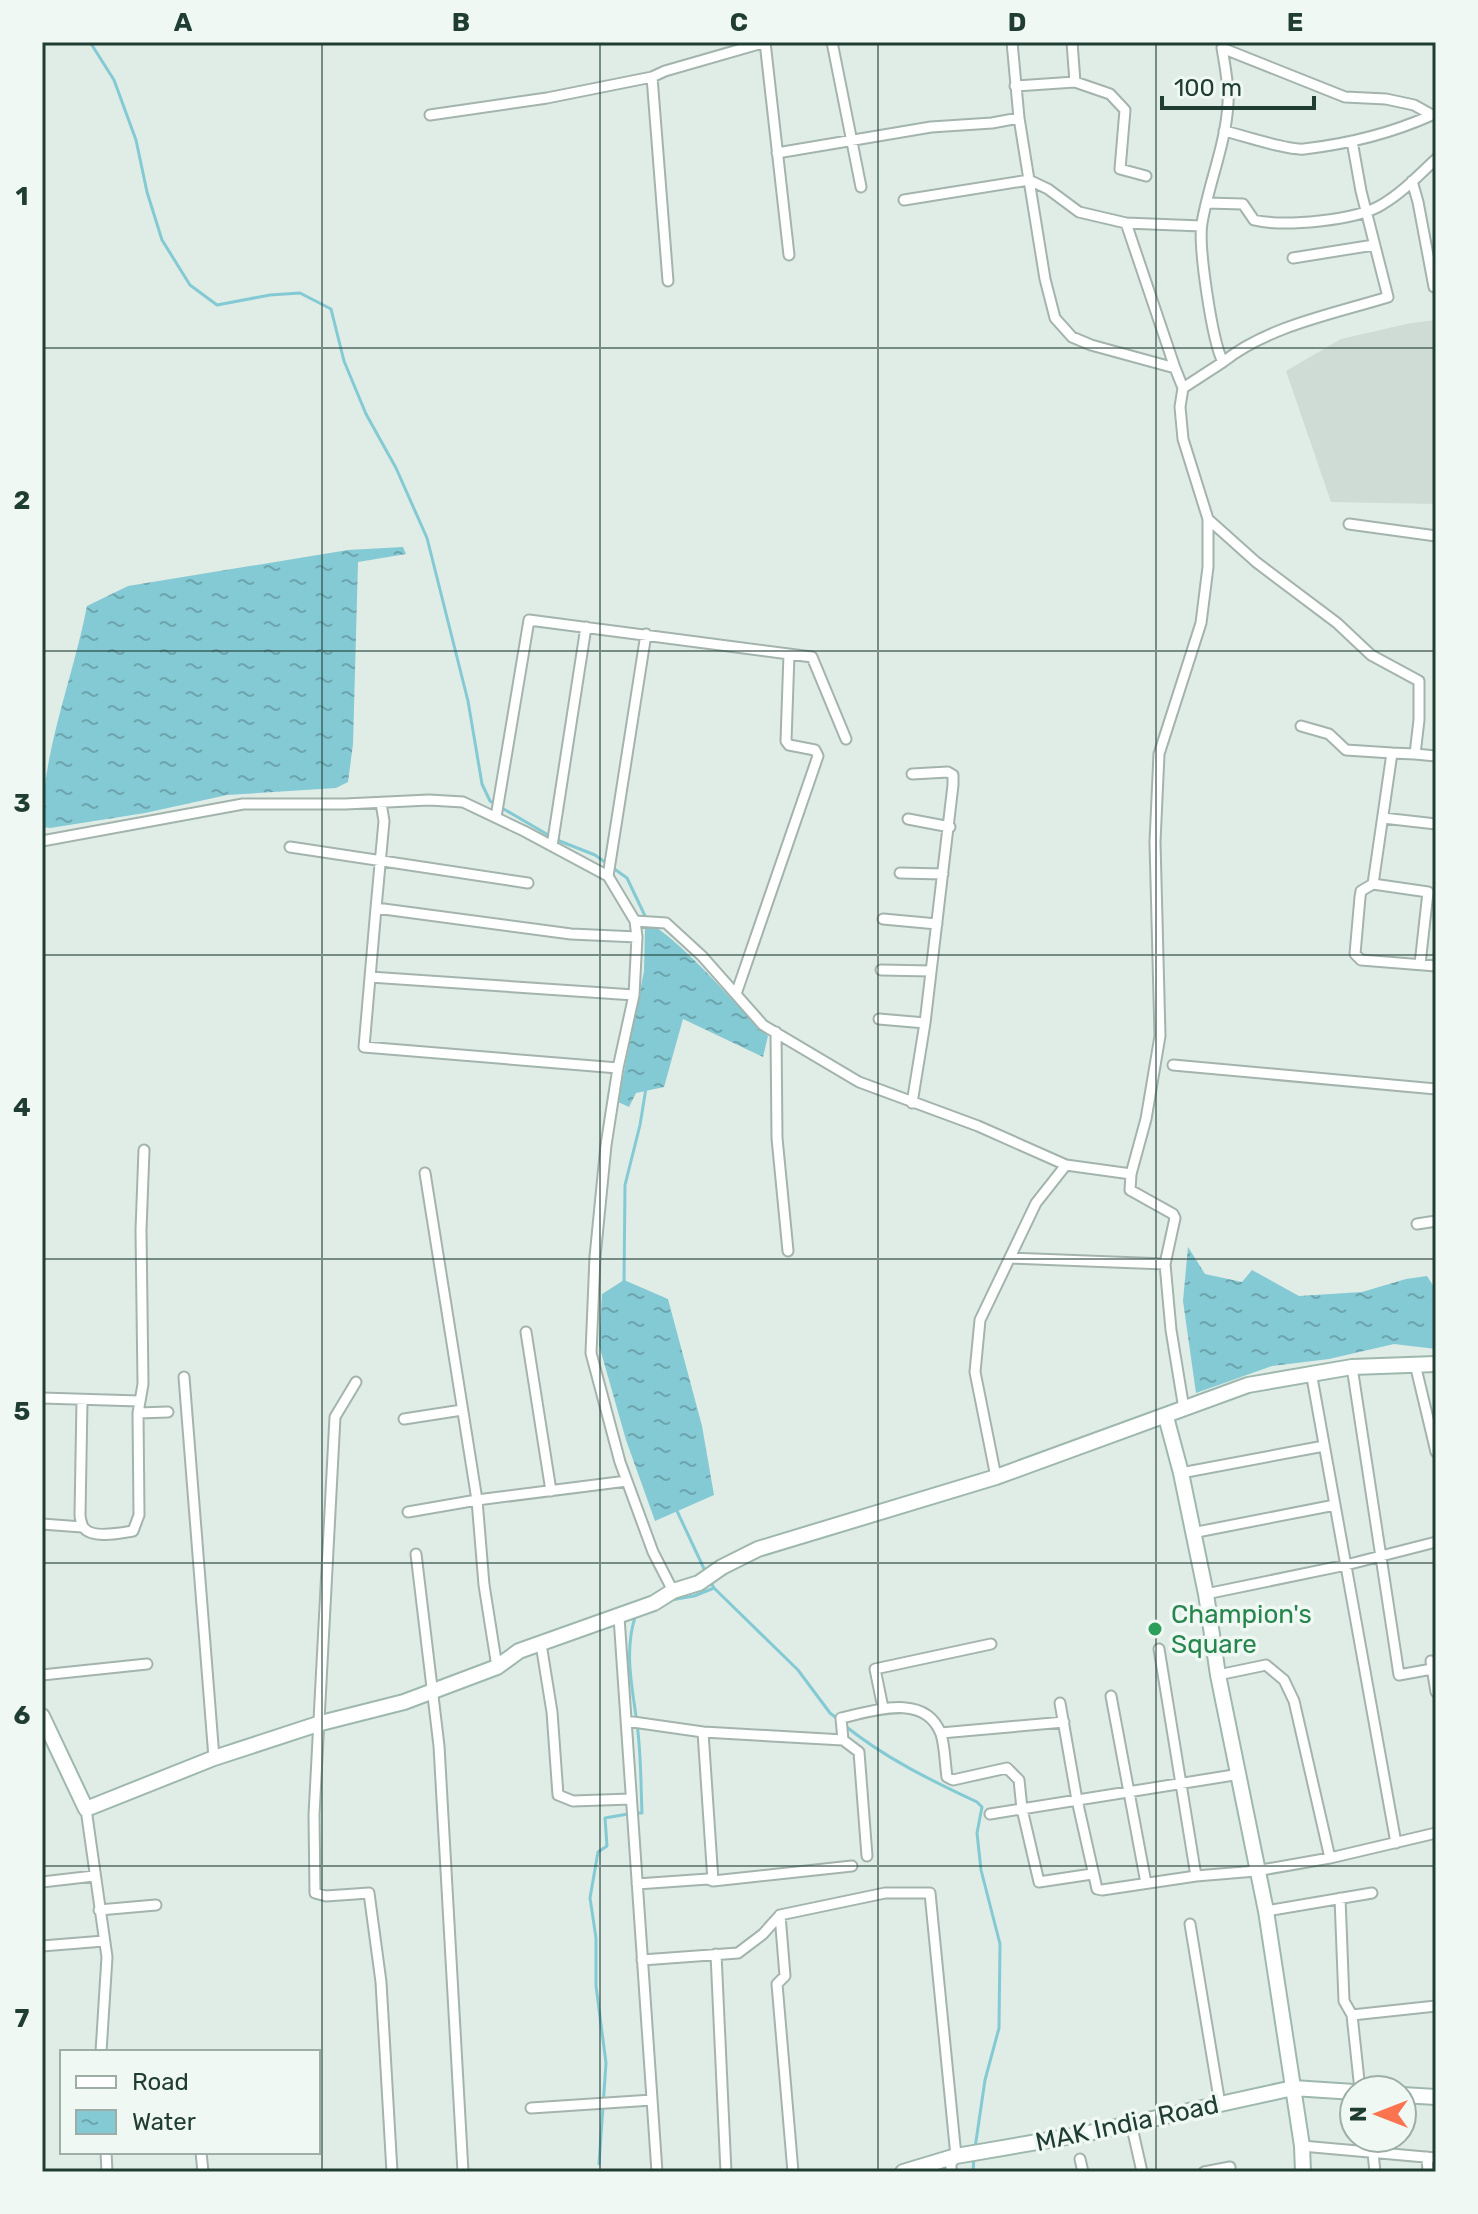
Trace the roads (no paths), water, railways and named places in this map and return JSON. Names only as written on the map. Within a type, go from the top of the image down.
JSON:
[{"type":"street","points":[[430,115],[547,98],[652,77],[766,42],[789,255]]},
{"type":"street","points":[[832,42],[861,187]]},
{"type":"street","points":[[1012,42],[1019,118],[1045,279],[1055,318],[1072,337],[1091,345],[1175,368]]},
{"type":"street","points":[[1072,42],[1075,82]]},
{"type":"street","points":[[1218,45],[1332,93],[1414,105],[1434,115]]},
{"type":"street","points":[[1218,45],[1228,102],[1201,226],[1209,304],[1217,350],[1223,362]]},
{"type":"street","points":[[652,77],[668,281]]},
{"type":"street","points":[[1015,86],[1075,82],[1110,94],[1125,110],[1120,169],[1146,176]]},
{"type":"street","points":[[1224,131],[1303,150],[1352,141],[1434,115]]},
{"type":"street","points":[[777,153],[931,127],[1019,118]]},
{"type":"street","points":[[1183,388],[1248,345],[1290,327],[1388,297],[1352,141]]},
{"type":"street","points":[[1207,203],[1243,204],[1254,220],[1267,223],[1305,222],[1367,212],[1382,205],[1436,159]]},
{"type":"street","points":[[904,200],[1029,180],[1048,189],[1079,212],[1126,223],[1201,226]]},
{"type":"street","points":[[1412,181],[1434,287]]},
{"type":"street","points":[[1126,223],[1183,388],[1180,407],[1183,439],[1208,519],[1208,567],[1201,623],[1159,754],[1155,842],[1160,1036],[1130,1190],[1173,1214],[1174,1226],[1165,1264],[1171,1330],[1184,1409]]},
{"type":"street","points":[[1293,258],[1374,245]]},
{"type":"street","points":[[1208,519],[1256,562],[1337,623],[1371,655],[1419,681],[1415,754]]},
{"type":"street","points":[[1349,524],[1436,536]]},
{"type":"street","points":[[498,810],[529,620],[815,660],[846,739]]},
{"type":"street","points":[[553,840],[586,627]]},
{"type":"street","points":[[609,869],[646,634]]},
{"type":"street","points":[[736,994],[818,756],[815,750],[789,745],[786,741],[789,654]]},
{"type":"street","points":[[1301,726],[1329,734],[1346,750],[1436,756]]},
{"type":"street","points":[[1373,884],[1392,753]]},
{"type":"street","points":[[912,774],[952,773],[950,827],[912,1103]]},
{"type":"street","points":[[42,841],[243,804],[463,802],[498,810],[609,869],[643,922]]},
{"type":"street","points":[[381,803],[384,821],[364,1047],[618,1068]]},
{"type":"street","points":[[1383,818],[1436,824]]},
{"type":"street","points":[[908,819],[950,827]]},
{"type":"street","points":[[290,847],[528,883]]},
{"type":"street","points":[[900,873],[943,874]]},
{"type":"street","points":[[1420,964],[1432,892],[1373,884],[1361,891],[1355,954],[1361,960],[1436,966]]},
{"type":"street","points":[[376,908],[571,934],[637,937]]},
{"type":"street","points":[[883,919],[937,924]]},
{"type":"street","points":[[643,922],[666,923],[702,956],[763,1025],[859,1082],[978,1126],[1066,1165],[1131,1174]]},
{"type":"street","points":[[643,922],[637,937],[634,995],[606,1145],[595,1257],[591,1353],[627,1481],[653,1552],[673,1591]]},
{"type":"street","points":[[881,970],[931,971]]},
{"type":"street","points":[[370,977],[634,995]]},
{"type":"street","points":[[879,1019],[925,1023]]},
{"type":"street","points":[[776,1032],[777,1138],[788,1251]]},
{"type":"street","points":[[1173,1065],[1436,1089]]},
{"type":"street","points":[[82,1401],[82,1527],[87,1532],[133,1531],[139,1515],[138,1413],[143,1384],[141,1230],[144,1150]]},
{"type":"street","points":[[996,1477],[975,1372],[980,1320],[1036,1203],[1066,1165]]},
{"type":"street","points":[[425,1173],[477,1500],[484,1585],[497,1667]]},
{"type":"street","points":[[1417,1224],[1436,1221]]},
{"type":"street","points":[[1011,1258],[1165,1264]]},
{"type":"street","points":[[526,1332],[551,1491]]},
{"type":"street","points":[[1415,1364],[1436,1452]]},
{"type":"street","points":[[86,1809],[214,1758],[321,1723],[404,1702],[497,1667],[519,1651],[619,1617],[654,1603],[673,1591],[699,1583],[758,1549],[996,1477],[1248,1385],[1352,1367],[1436,1364]]},
{"type":"street","points":[[1352,1367],[1399,1675],[1432,1665],[1436,1692]]},
{"type":"street","points":[[1311,1372],[1396,1843]]},
{"type":"street","points":[[184,1377],[214,1758]]},
{"type":"street","points":[[356,1382],[335,1417],[314,1815],[315,1893],[326,1896],[369,1893],[381,1982],[392,2172]]},
{"type":"street","points":[[42,1398],[139,1401]]},
{"type":"street","points":[[404,1419],[462,1410]]},
{"type":"street","points":[[138,1413],[168,1412]]},
{"type":"street","points":[[1166,1417],[1206,1594],[1218,1675],[1266,1911],[1302,2146],[1303,2172]]},
{"type":"street","points":[[1181,1473],[1324,1446]]},
{"type":"street","points":[[408,1512],[627,1481]]},
{"type":"street","points":[[1192,1533],[1335,1505]]},
{"type":"street","points":[[42,1524],[82,1527]]},
{"type":"street","points":[[1206,1594],[1346,1565],[1436,1542]]},
{"type":"street","points":[[416,1554],[441,1776],[463,2172]]},
{"type":"street","points":[[619,1617],[657,2172]]},
{"type":"street","points":[[541,1644],[552,1712],[558,1795],[573,1801],[631,1799]]},
{"type":"street","points":[[883,1708],[875,1669],[991,1644]]},
{"type":"street","points":[[1159,1649],[1196,1876]]},
{"type":"street","points":[[42,1675],[147,1664]]},
{"type":"street","points":[[1218,1675],[1266,1665],[1284,1680],[1294,1701],[1330,1858]]},
{"type":"street","points":[[1111,1696],[1146,1883]]},
{"type":"street","points":[[1060,1703],[1097,1889],[1256,1871],[1330,1858],[1436,1833]]},
{"type":"street","points":[[843,1738],[841,1718],[899,1706],[926,1714],[941,1733],[947,1777],[953,1780],[1007,1768],[1019,1780],[1022,1809],[1039,1882],[1092,1874]]},
{"type":"street","points":[[42,1716],[86,1809],[107,1957],[101,2050]]},
{"type":"street","points":[[626,1721],[703,1732],[843,1738],[859,1752],[867,1856]]},
{"type":"street","points":[[941,1733],[1064,1722]]},
{"type":"street","points":[[703,1732],[713,1881]]},
{"type":"street","points":[[990,1814],[1240,1774]]},
{"type":"street","points":[[637,1884],[713,1881],[852,1866]]},
{"type":"street","points":[[42,1882],[94,1876]]},
{"type":"street","points":[[642,1960],[738,1953],[763,1934],[780,1915],[885,1893],[930,1893],[968,2154],[951,2164],[951,2172]]},
{"type":"street","points":[[1266,1911],[1372,1893]]},
{"type":"street","points":[[1340,1898],[1344,2001],[1352,2015],[1358,2074]]},
{"type":"street","points":[[99,1910],[156,1905]]},
{"type":"street","points":[[780,1915],[785,1976],[777,1984],[793,2172]]},
{"type":"street","points":[[1190,1924],[1220,2104]]},
{"type":"street","points":[[42,1946],[104,1941]]},
{"type":"street","points":[[716,1954],[726,2172]]},
{"type":"street","points":[[1352,2015],[1436,2006]]},
{"type":"street","name":"MAK India Road","points":[[903,2172],[968,2154],[1293,2088],[1338,2091]]},
{"type":"street","points":[[531,2108],[652,2100]]},
{"type":"street","points":[[1131,2123],[1142,2172]]},
{"type":"street","points":[[1302,2146],[1338,2150]]},
{"type":"street","points":[[1385,2154],[1432,2158],[1428,2172]]},
{"type":"street","points":[[1080,2159],[1083,2172]]},
{"type":"street","points":[[1204,2172],[1230,2167],[1230,2172]]},
{"type":"water","points":[[403,547],[406,554],[358,562],[353,744],[348,782],[336,788],[227,795],[145,813],[42,827],[47,771],[87,606],[128,586],[348,550]]},
{"type":"water","points":[[656,927],[700,966],[768,1036],[763,1057],[683,1019],[664,1087],[636,1093],[629,1107],[618,1102],[644,971],[645,928]]},
{"type":"water","points":[[1188,1247],[1205,1274],[1242,1282],[1252,1270],[1299,1296],[1362,1292],[1427,1276],[1436,1290],[1436,1349],[1394,1344],[1329,1359],[1272,1366],[1196,1393],[1183,1301]]},
{"type":"water","points":[[624,1280],[668,1299],[702,1426],[714,1495],[655,1521],[626,1440],[599,1345],[602,1294]]},
{"type":"waterway","points":[[90,42],[114,80],[136,140],[147,192],[162,240],[190,285],[217,305],[300,293],[331,309],[344,361],[366,414],[396,468],[427,538],[468,701],[482,784],[490,801],[495,804]]},
{"type":"waterway","points":[[502,808],[550,836]]},
{"type":"waterway","points":[[557,840],[595,855],[627,878],[646,918]]},
{"type":"waterway","points":[[624,1283],[625,1185],[646,1088]]},
{"type":"waterway","points":[[677,1511],[706,1573]]},
{"type":"waterway","points":[[709,1579],[714,1588],[798,1670],[830,1713],[839,1720]]},
{"type":"waterway","points":[[671,1600],[714,1588]]},
{"type":"waterway","points":[[635,1617],[630,1664],[639,1743],[642,1813],[636,1813]]},
{"type":"waterway","points":[[844,1725],[892,1758],[982,1807],[977,1833],[981,1870],[1000,1944],[999,2028],[985,2080],[975,2148]]},
{"type":"waterway","points":[[599,2164],[606,2063],[596,1986],[596,1938],[590,1898],[598,1852],[607,1846],[605,1818],[628,1814]]},
{"type":"waterway","points":[[973,2172],[974,2156]]},
{"type":"place","name":"Champion's Square","points":[[1155,1629]]}]
